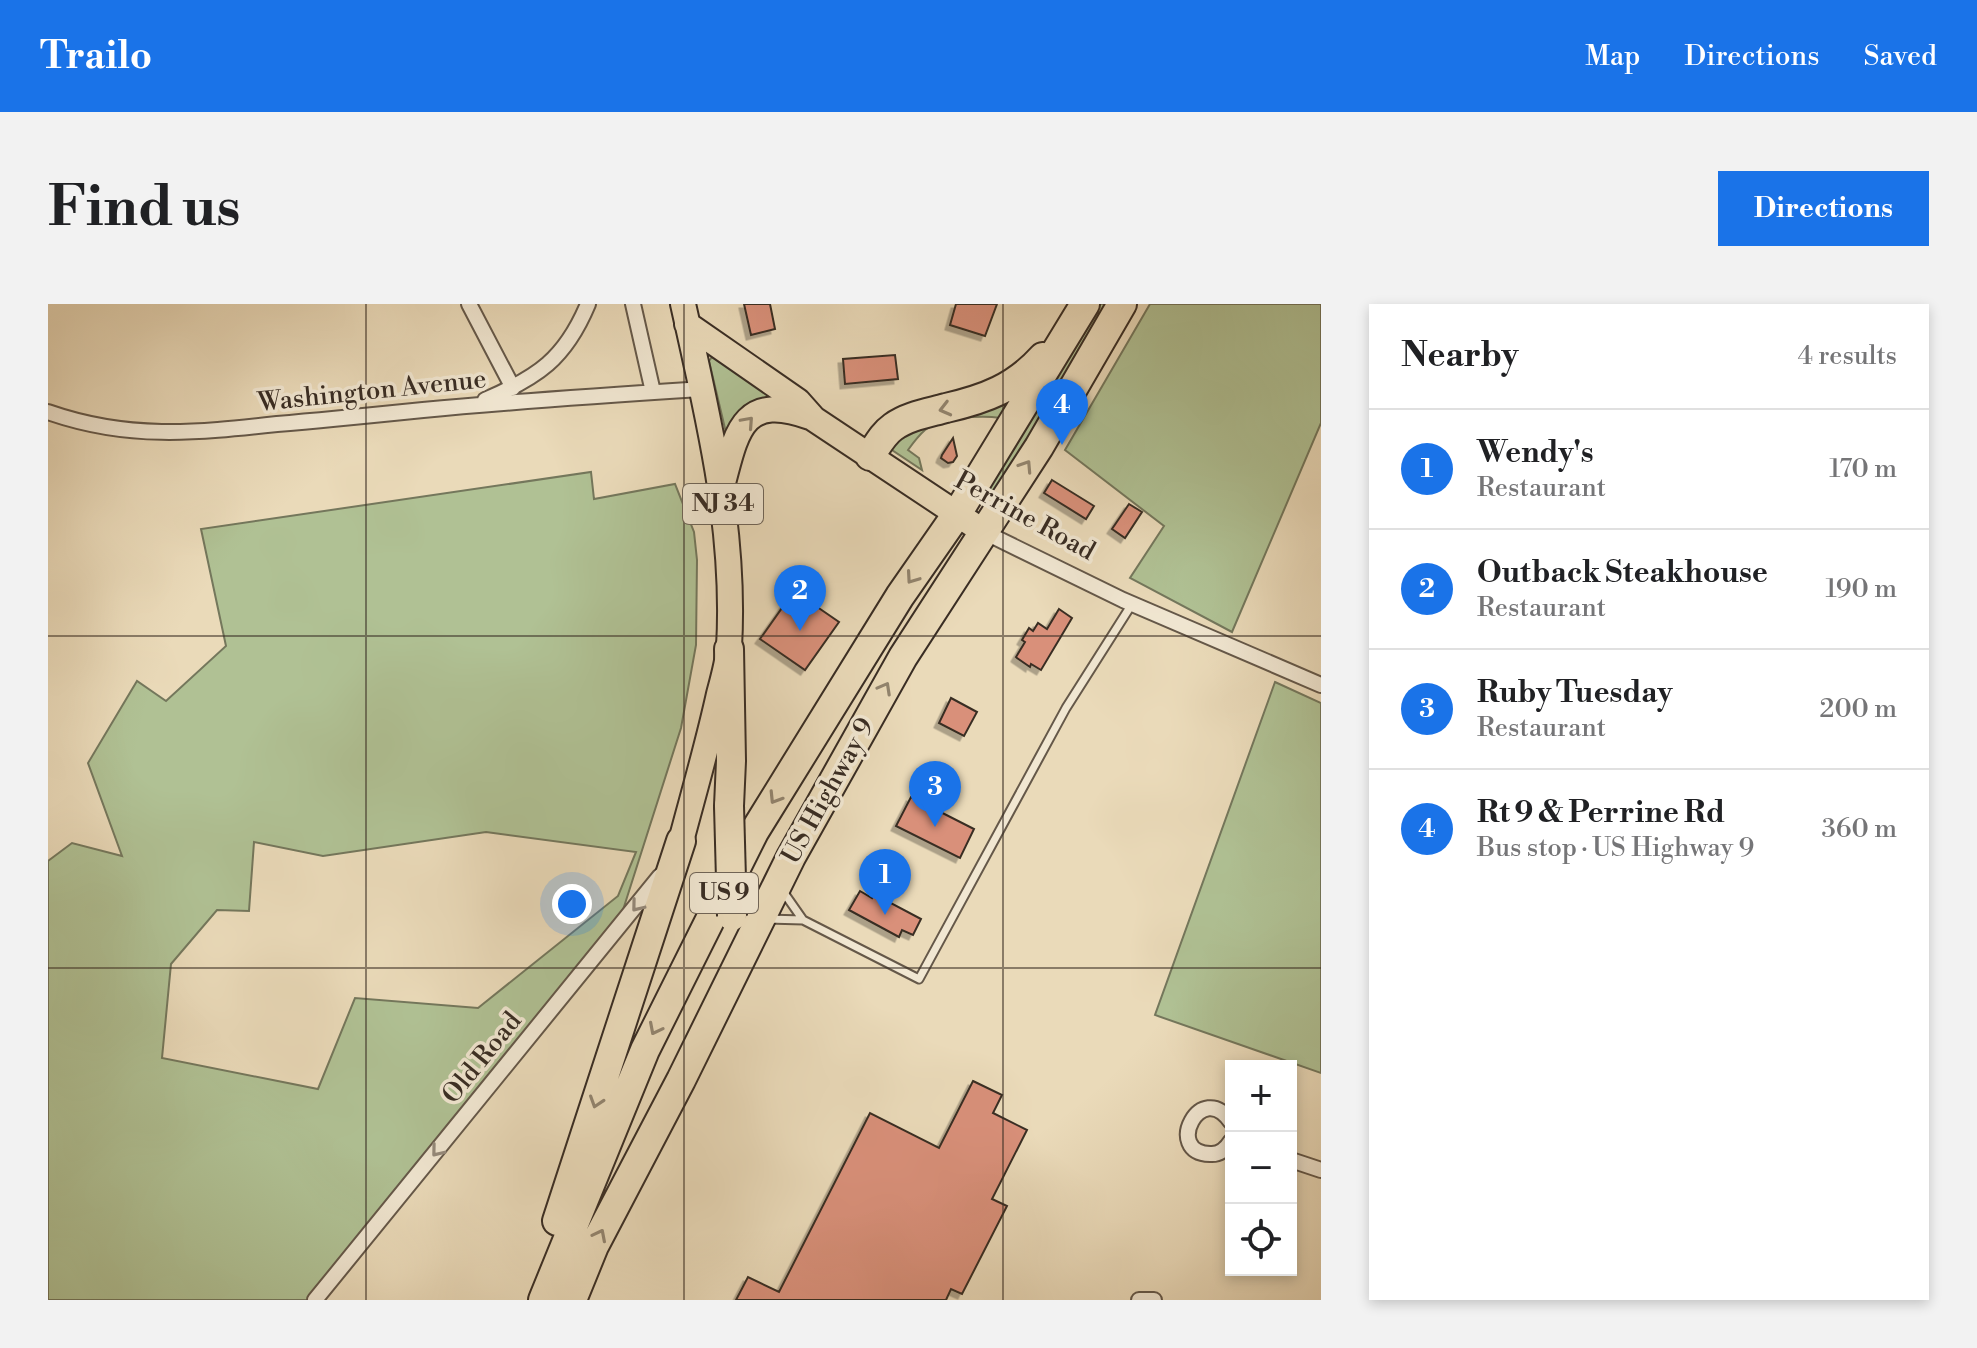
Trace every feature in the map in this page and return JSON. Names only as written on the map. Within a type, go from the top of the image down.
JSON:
[{"type":"highway","name":"US Highway 9","points":[[572,1300],[594,1246],[681,1080],[777,883],[903,657],[1039,447],[1122,304]]},
{"type":"highway","name":"US Highway 9","points":[[542,1300],[645,1050],[754,832],[900,596],[957,514],[1080,312]]},
{"type":"highway","points":[[870,456],[891,428],[902,421],[1005,389],[1029,373],[1080,312]]},
{"type":"highway","points":[[681,1080],[727,949],[732,916],[729,649]]},
{"type":"highway","points":[[542,1300],[549,1246],[681,841]]},
{"type":"main road","name":"Perrine Road","points":[[685,314],[798,401],[814,419],[984,532]]},
{"type":"main road","name":"NJ 34","points":[[685,314],[721,489],[729,572],[729,649]]},
{"type":"main road","points":[[721,489],[738,433],[747,419],[758,411],[772,408],[793,411],[814,419]]},
{"type":"main road","points":[[681,841],[729,649]]},
{"type":"street","points":[[469,304],[513,388]]},
{"type":"street","points":[[474,405],[513,388],[546,367],[566,345],[588,304]]},
{"type":"street","points":[[633,304],[653,392]]},
{"type":"street","name":"Washington Avenue","points":[[48,412],[103,427],[165,433],[474,405],[702,389]]},
{"type":"street","name":"Perrine Road","points":[[984,532],[1132,604],[1321,685]]},
{"type":"street","name":"Old Road","points":[[315,1300],[655,884],[681,841]]},
{"type":"street","points":[[1225,1115],[1221,1111],[1205,1110],[1193,1117],[1188,1126],[1188,1135],[1194,1148],[1200,1152],[1209,1154],[1225,1148]]},
{"type":"street","points":[[1297,1162],[1321,1170]]},
{"type":"street","points":[[1139,1300],[1154,1300]]},
{"type":"lane","points":[[760,918],[803,920],[919,979],[1066,708],[1132,604]]},
{"type":"lane","points":[[777,883],[803,920]]},
{"type":"green space","points":[[1100,304],[1110,304],[992,497],[984,496]]},
{"type":"green space","points":[[1150,304],[1321,304],[1321,423],[1232,632],[1130,578],[1164,526],[1065,450]]},
{"type":"green space","points":[[712,357],[780,401],[727,437],[709,361]]},
{"type":"green space","points":[[1014,394],[1001,418],[962,418],[941,422],[925,430],[908,450],[919,458],[922,470],[890,446],[893,439]]},
{"type":"green space","points":[[591,472],[594,499],[675,484],[694,532],[697,560],[696,645],[681,728],[615,935],[308,1300],[48,1300],[48,861],[72,843],[122,856],[88,763],[137,681],[166,701],[226,646],[201,529]],"holes":[[[486,832],[636,852],[618,896],[478,1008],[355,998],[318,1089],[162,1058],[171,964],[217,910],[249,911],[254,842],[323,856]]]},
{"type":"green space","points":[[1275,682],[1321,703],[1321,1073],[1297,1065],[1297,1060],[1284,1060],[1155,1015]]},
{"type":"building","points":[[744,304],[770,304],[775,329],[751,335]]},
{"type":"building","points":[[956,304],[997,304],[985,336],[950,325]]},
{"type":"building","points":[[895,355],[898,379],[845,384],[843,359]]},
{"type":"building","points":[[953,438],[957,456],[948,463],[941,458]]},
{"type":"building","points":[[1052,480],[1094,506],[1086,519],[1044,493]]},
{"type":"building","points":[[1129,504],[1142,512],[1125,538],[1112,529]]},
{"type":"building","points":[[794,591],[839,622],[805,670],[760,639]]},
{"type":"building","points":[[1059,609],[1072,618],[1041,670],[1031,664],[1030,667],[1016,657],[1025,642],[1022,640],[1029,628],[1033,631],[1038,623],[1047,629]]},
{"type":"building","points":[[951,698],[977,712],[964,736],[939,723]]},
{"type":"building","points":[[911,797],[974,829],[960,858],[896,826]]},
{"type":"building","points":[[860,891],[872,898],[874,894],[921,919],[913,935],[902,930],[899,937],[849,910]]},
{"type":"building","points":[[973,1081],[1002,1095],[993,1113],[1027,1130],[992,1199],[1007,1206],[962,1294],[951,1289],[946,1300],[736,1300],[748,1277],[779,1292],[870,1113],[939,1148]]},
{"type":"place","name":"Rt 9 & Perrine Rd","points":[[1062,445]]},
{"type":"place","name":"Outback Steakhouse","points":[[800,631]]},
{"type":"place","name":"Ruby Tuesday","points":[[935,827]]},
{"type":"place","name":"Wendy's","points":[[885,915]]}]
